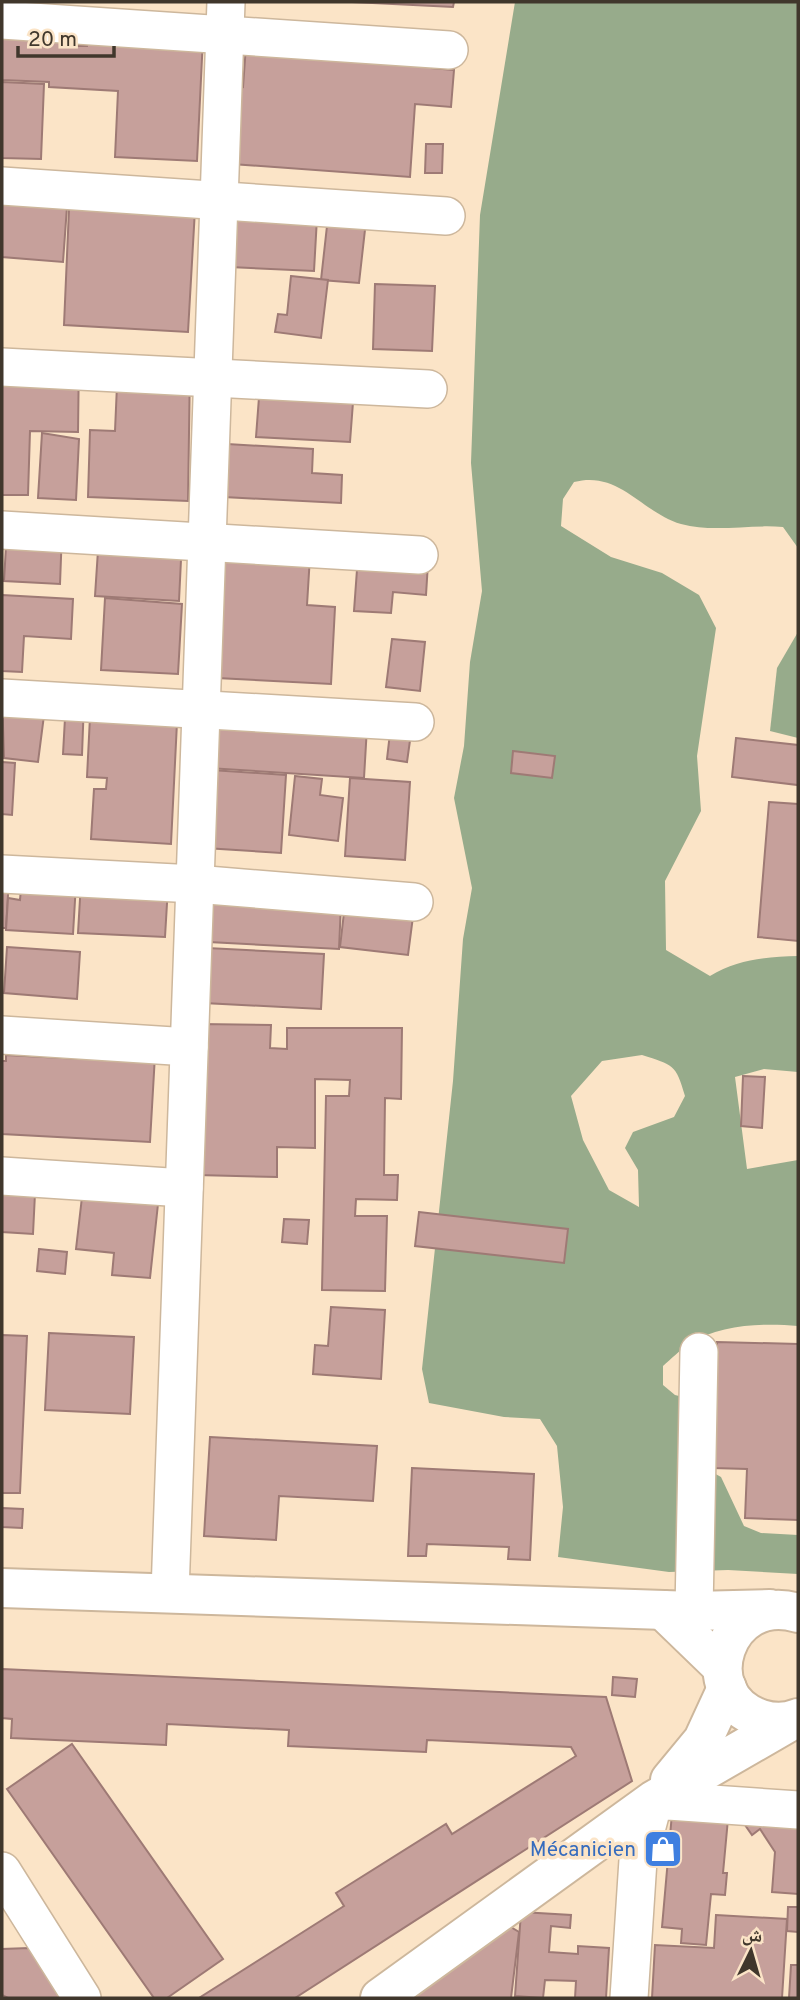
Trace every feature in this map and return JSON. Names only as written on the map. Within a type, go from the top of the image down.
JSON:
[{"type":"main road","points":[[2,1588],[678,1610],[791,1611]]},
{"type":"main road","points":[[678,1610],[724,1677],[737,1704],[753,1716],[771,1722],[794,1719]]},
{"type":"main road","points":[[654,1800],[703,1740],[724,1677],[727,1643],[741,1623],[791,1611]]},
{"type":"main road","points":[[380,1998],[654,1800],[794,1719]]},
{"type":"street","points":[[170,1593],[225,19]]},
{"type":"street","points":[[2,20],[225,19],[449,50]]},
{"type":"street","points":[[2,186],[446,216]]},
{"type":"street","points":[[2,367],[428,389]]},
{"type":"street","points":[[2,530],[419,555]]},
{"type":"street","points":[[2,698],[415,722]]},
{"type":"street","points":[[2,874],[195,884],[414,902]]},
{"type":"street","points":[[2,1035],[189,1047]]},
{"type":"street","points":[[2,1176],[184,1188]]},
{"type":"street","points":[[678,1610],[699,1352]]},
{"type":"street","points":[[629,1998],[638,1860],[654,1800],[798,1810]]},
{"type":"street","points":[[2,1871],[82,1998]]},
{"type":"green space","points":[[515,2],[798,2],[798,548],[783,527],[693,527],[667,519],[618,487],[590,480],[574,482],[563,499],[561,526],[611,557],[662,573],[699,595],[716,628],[697,756],[701,811],[665,881],[666,950],[710,976],[752,960],[798,956],[798,1072],[764,1069],[735,1077],[747,1169],[798,1160],[798,1326],[742,1326],[701,1337],[663,1366],[663,1385],[675,1395],[691,1399],[712,1472],[721,1477],[744,1526],[761,1533],[798,1535],[798,1574],[728,1570],[669,1572],[558,1557],[563,1507],[557,1446],[540,1419],[504,1417],[429,1403],[422,1369],[453,1081],[463,939],[472,888],[454,798],[464,746],[470,662],[482,591],[471,463],[480,215]],"holes":[[[642,1055],[672,1067],[685,1096],[674,1117],[633,1132],[625,1148],[638,1170],[639,1207],[609,1190],[583,1140],[571,1096],[602,1061]]]},
{"type":"green space","points":[[798,632],[798,738],[770,731],[777,668]]},
{"type":"building","points":[[352,2],[454,2],[453,7]]},
{"type":"building","points":[[89,11],[204,17],[197,161],[115,157],[118,91],[49,87],[49,82],[2,80],[2,16],[77,20],[75,46],[87,46]]},
{"type":"building","points":[[248,18],[435,32],[432,68],[454,70],[451,107],[415,104],[410,177],[232,164],[238,86],[243,87]]},
{"type":"building","points":[[2,82],[44,84],[41,159],[2,158]]},
{"type":"building","points":[[426,144],[443,144],[442,173],[425,173]]},
{"type":"building","points":[[2,180],[68,193],[63,262],[2,257]]},
{"type":"building","points":[[70,186],[196,192],[188,332],[64,325]]},
{"type":"building","points":[[234,196],[318,200],[314,271],[230,267]]},
{"type":"building","points":[[330,199],[368,203],[359,283],[321,280]]},
{"type":"building","points":[[291,276],[328,280],[321,338],[275,332],[278,314],[287,315]]},
{"type":"building","points":[[375,284],[435,286],[432,351],[373,349]]},
{"type":"building","points":[[2,354],[79,356],[78,432],[30,431],[28,495],[2,495]]},
{"type":"building","points":[[118,362],[190,365],[188,501],[88,497],[90,430],[115,431]]},
{"type":"building","points":[[260,384],[354,389],[350,442],[256,437]]},
{"type":"building","points":[[42,433],[79,439],[76,500],[38,498]]},
{"type":"building","points":[[227,444],[313,449],[312,473],[342,475],[341,503],[224,497]]},
{"type":"building","points":[[7,529],[62,531],[60,584],[4,581]]},
{"type":"building","points":[[99,535],[182,539],[179,601],[95,596]]},
{"type":"building","points":[[225,536],[311,540],[307,605],[335,607],[331,684],[217,678]]},
{"type":"building","points":[[359,542],[429,547],[426,595],[393,592],[391,613],[354,611]]},
{"type":"building","points":[[2,595],[73,599],[71,639],[24,636],[22,672],[2,671]]},
{"type":"building","points":[[105,598],[182,604],[178,674],[101,670]]},
{"type":"building","points":[[392,639],[425,642],[420,691],[386,687]]},
{"type":"building","points":[[2,695],[46,700],[38,762],[4,758]]},
{"type":"building","points":[[91,697],[178,702],[171,844],[91,839],[94,789],[106,789],[107,778],[87,777]]},
{"type":"building","points":[[66,700],[84,701],[82,755],[63,754]]},
{"type":"building","points":[[213,700],[368,710],[364,778],[208,768]]},
{"type":"building","points":[[392,716],[413,719],[407,762],[387,759]]},
{"type":"building","points":[[736,738],[798,745],[798,785],[732,777]]},
{"type":"building","points":[[513,751],[555,756],[552,778],[511,773]]},
{"type":"building","points":[[2,762],[15,763],[12,815],[2,814]]},
{"type":"building","points":[[211,770],[286,775],[281,853],[205,848]]},
{"type":"building","points":[[295,776],[322,779],[320,795],[343,798],[338,841],[289,835]]},
{"type":"building","points":[[350,778],[410,782],[405,860],[345,856]]},
{"type":"building","points":[[769,802],[798,804],[798,941],[758,937]]},
{"type":"building","points":[[2,861],[10,862],[6,928],[2,928]]},
{"type":"building","points":[[23,864],[77,867],[73,934],[6,930],[8,898],[20,900]]},
{"type":"building","points":[[82,865],[169,870],[165,937],[78,933]]},
{"type":"building","points":[[212,875],[342,882],[339,949],[209,942]]},
{"type":"building","points":[[348,878],[417,886],[408,955],[340,947]]},
{"type":"building","points":[[7,947],[80,952],[77,999],[4,993]]},
{"type":"building","points":[[207,948],[324,954],[321,1009],[204,1003]]},
{"type":"building","points":[[200,1024],[271,1025],[270,1048],[287,1049],[287,1028],[402,1028],[401,1099],[385,1098],[384,1175],[398,1175],[397,1200],[356,1199],[355,1216],[387,1216],[385,1291],[322,1290],[326,1096],[349,1096],[350,1080],[315,1079],[315,1148],[277,1147],[277,1177],[197,1175]]},
{"type":"building","points":[[81,1051],[155,1055],[150,1142],[2,1134],[2,1061],[6,1061],[6,1055],[81,1059]]},
{"type":"building","points":[[743,1076],[765,1077],[762,1128],[741,1126]]},
{"type":"building","points":[[2,1171],[36,1173],[33,1234],[2,1232]]},
{"type":"building","points":[[82,1197],[158,1204],[150,1278],[112,1275],[114,1253],[76,1249]]},
{"type":"building","points":[[419,1212],[568,1229],[564,1263],[415,1246]]},
{"type":"building","points":[[284,1219],[309,1220],[307,1244],[282,1242]]},
{"type":"building","points":[[39,1249],[67,1252],[65,1274],[37,1271]]},
{"type":"building","points":[[331,1307],[385,1310],[381,1379],[313,1374],[315,1345],[328,1346]]},
{"type":"building","points":[[49,1333],[134,1337],[130,1414],[45,1410]]},
{"type":"building","points":[[2,1335],[27,1336],[20,1493],[2,1493]]},
{"type":"building","points":[[717,1342],[798,1344],[798,1520],[745,1518],[747,1469],[713,1468]]},
{"type":"building","points":[[210,1437],[377,1446],[373,1501],[279,1496],[276,1540],[204,1536]]},
{"type":"building","points":[[412,1468],[534,1474],[530,1560],[508,1559],[509,1547],[427,1544],[426,1556],[408,1556]]},
{"type":"building","points":[[2,1508],[23,1509],[22,1528],[2,1527]]},
{"type":"building","points":[[2,1669],[606,1697],[632,1781],[295,1998],[199,1998],[344,1906],[336,1893],[446,1824],[452,1834],[576,1756],[571,1747],[427,1740],[426,1752],[288,1746],[289,1730],[167,1724],[166,1745],[11,1738],[12,1719],[2,1718]]},
{"type":"building","points":[[613,1677],[637,1679],[635,1697],[612,1695]]},
{"type":"building","points":[[72,1744],[223,1959],[167,1998],[154,1998],[7,1789]]},
{"type":"building","points":[[673,1802],[729,1808],[723,1873],[727,1873],[725,1895],[711,1894],[706,1945],[681,1943],[682,1929],[662,1927]]},
{"type":"building","points":[[729,1802],[798,1808],[798,1894],[772,1892],[775,1852],[760,1829],[752,1835]]},
{"type":"building","points":[[788,1907],[798,1907],[798,1932],[787,1931]]},
{"type":"building","points":[[521,1912],[571,1915],[570,1928],[551,1926],[549,1952],[578,1954],[578,1946],[609,1948],[606,1998],[575,1998],[576,1981],[545,1980],[543,1998],[515,1996]]},
{"type":"building","points":[[716,1915],[787,1919],[782,1998],[652,1998],[655,1945],[714,1948]]},
{"type":"building","points":[[499,1920],[519,1932],[511,1998],[397,1998]]},
{"type":"building","points":[[29,1948],[68,1998],[8,1998],[2,1995],[2,1949]]},
{"type":"building","points":[[791,1965],[798,1965],[798,1998],[789,1998]]},
{"type":"place","name":"Mécanicien","points":[[663,1849]]}]
